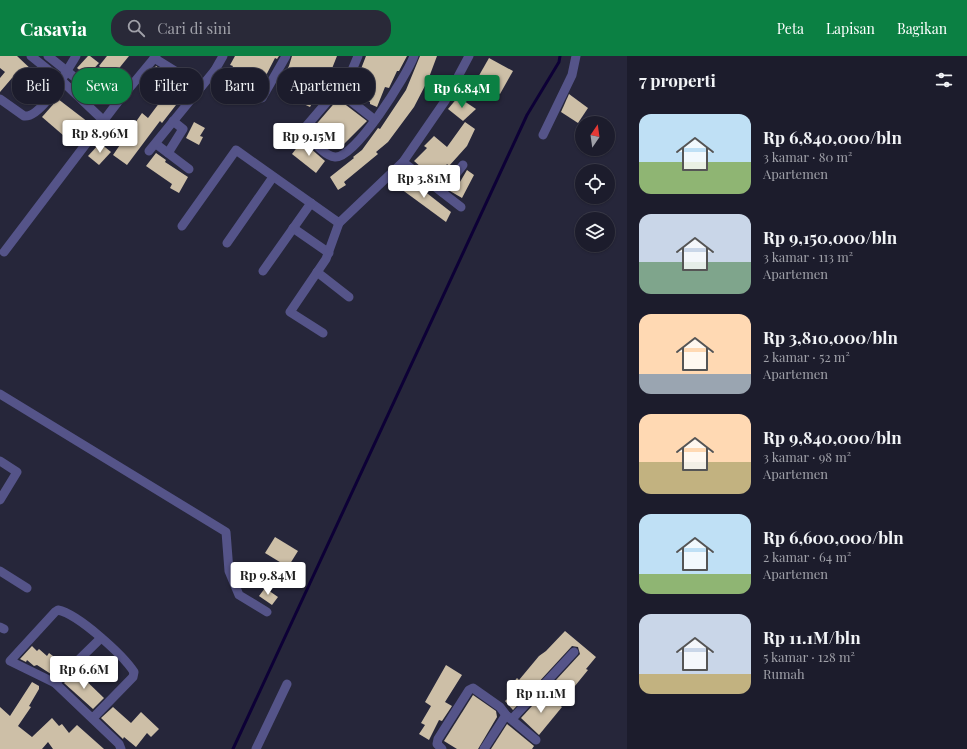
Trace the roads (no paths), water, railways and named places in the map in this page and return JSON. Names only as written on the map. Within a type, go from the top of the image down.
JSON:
[{"type":"street","points":[[31,56],[46,68]]},
{"type":"street","points":[[48,56],[72,76]]},
{"type":"street","points":[[64,76],[76,56]]},
{"type":"street","points":[[216,68],[223,56]]},
{"type":"street","points":[[269,86],[286,56]]},
{"type":"street","points":[[353,68],[358,56]]},
{"type":"street","points":[[325,104],[303,130],[326,153],[334,157],[345,155],[375,120],[404,78],[414,56]]},
{"type":"street","points":[[323,333],[290,312],[329,253],[340,223],[403,162],[445,101],[469,56]]},
{"type":"street","points":[[543,136],[572,75],[576,56]]},
{"type":"street","points":[[132,85],[155,57],[172,68]]},
{"type":"street","points":[[203,85],[211,75]]},
{"type":"street","points":[[64,83],[104,121]]},
{"type":"street","points":[[0,99],[24,116],[28,117],[42,104]]},
{"type":"street","points":[[4,252],[116,104]]},
{"type":"street","points":[[149,151],[187,104]]},
{"type":"street","points":[[355,104],[375,120]]},
{"type":"street","points":[[168,153],[183,129],[173,121]]},
{"type":"street","points":[[156,144],[189,169]]},
{"type":"street","points":[[182,226],[236,150],[340,223]]},
{"type":"street","points":[[403,162],[461,207]]},
{"type":"street","points":[[442,192],[463,165]]},
{"type":"street","points":[[227,243],[273,177]]},
{"type":"street","points":[[263,270],[310,203]]},
{"type":"street","points":[[293,228],[329,253]]},
{"type":"street","points":[[317,272],[349,297]]},
{"type":"street","points":[[0,394],[226,532],[229,571],[239,595],[267,612]]},
{"type":"street","points":[[0,461],[17,472],[0,500]]},
{"type":"street","points":[[0,572],[27,588]]},
{"type":"street","points":[[93,718],[134,677],[135,674],[101,638],[82,623],[62,611],[54,612],[10,661],[55,683],[93,718],[119,744],[121,749]]},
{"type":"street","points":[[55,683],[101,638]]},
{"type":"street","points":[[484,749],[509,717],[574,652]]},
{"type":"street","points":[[256,749],[287,684]]},
{"type":"street","points":[[442,749],[437,744],[438,739],[471,688],[475,689],[500,707],[509,717],[536,740]]},
{"type":"waterway","points":[[233,749],[527,115],[559,62],[560,56]]}]
